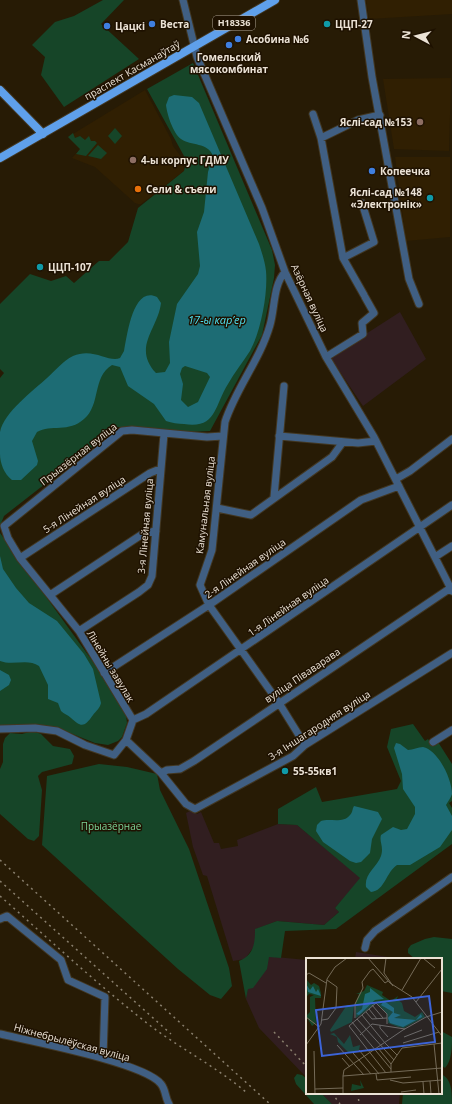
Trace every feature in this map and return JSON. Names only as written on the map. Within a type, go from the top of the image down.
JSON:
[{"type":"main road","name":"праспект Касманаўтаў","points":[[0,158],[275,0]]},
{"type":"main road","points":[[0,90],[44,134]]},
{"type":"street","name":"Азёрная вуліца","points":[[182,0],[196,57],[262,208],[285,272],[326,357],[376,441],[452,588]]},
{"type":"street","points":[[361,0],[409,280],[419,304]]},
{"type":"street","points":[[313,114],[321,138],[343,258],[374,313],[362,323],[363,334],[326,357]]},
{"type":"street","points":[[321,138],[358,120],[380,115]]},
{"type":"street","points":[[343,258],[374,242],[362,203]]},
{"type":"street","name":"Камунальная вуліца","points":[[285,272],[280,280],[270,325],[264,342],[230,407],[223,436],[212,550],[200,585],[209,605],[279,702],[305,745]]},
{"type":"street","points":[[274,498],[284,386]]},
{"type":"street","name":"Прыазёрная вуліца","points":[[4,526],[122,431],[132,430],[207,438],[223,436]]},
{"type":"street","name":"3-я Лінейная вуліца","points":[[79,631],[148,585],[152,576],[164,434]]},
{"type":"street","points":[[279,436],[358,443],[376,441]]},
{"type":"street","name":"2-я Лінейная вуліца","points":[[104,672],[209,605],[361,500],[397,482],[452,439]]},
{"type":"street","points":[[217,508],[251,516],[332,457],[344,442]]},
{"type":"street","name":"5-я Лінейная вуліца","points":[[20,558],[150,473],[160,469]]},
{"type":"street","name":"1-я Лінейная вуліца","points":[[133,720],[146,714],[452,505]]},
{"type":"street","name":"Лінейны завулак","points":[[4,526],[8,538],[20,558],[79,631],[133,720]]},
{"type":"street","points":[[50,595],[144,533],[156,531]]},
{"type":"street","points":[[435,557],[452,546]]},
{"type":"street","name":"вуліца Піваварава","points":[[161,773],[167,770],[180,769],[194,761],[279,702],[452,588]]},
{"type":"street","name":"3-я Іншагародняя вуліца","points":[[161,773],[186,804],[195,808],[293,756],[305,745],[452,653]]},
{"type":"street","points":[[0,729],[35,728],[57,731],[86,745],[114,755],[126,740],[133,720]]},
{"type":"street","points":[[433,742],[452,730]]},
{"type":"street","points":[[126,740],[161,773]]},
{"type":"street","points":[[365,948],[366,940],[375,931],[452,877]]},
{"type":"street","points":[[0,919],[8,916],[61,960],[68,980],[105,997],[102,1058]]},
{"type":"street","name":"Ніжнебрылёўская вуліца","points":[[0,1034],[102,1058],[149,1074],[161,1084],[165,1102]]},
{"type":"shaded area","points":[[366,0],[452,0],[452,14],[369,19]]},
{"type":"shaded area","name":"Яслі-сад №153","points":[[451,78],[449,151],[394,149],[383,79]]},
{"type":"shaded area","points":[[145,90],[171,139],[173,146],[182,158],[184,171],[141,204],[138,204],[95,167],[72,158],[80,149],[68,137]]},
{"type":"shaded area","points":[[395,157],[450,157],[450,237],[406,241]]},
{"type":"shaded area","points":[[400,312],[426,359],[363,406],[330,357]]},
{"type":"shaded area","points":[[190,811],[197,814],[201,812],[214,843],[219,843],[221,849],[238,846],[237,840],[278,824],[297,825],[361,878],[335,908],[339,912],[324,925],[277,921],[256,929],[255,945],[245,959],[233,961],[207,876],[203,875],[193,847],[186,813]]},
{"type":"shaded area","points":[[356,952],[395,958],[355,958]]},
{"type":"shaded area","points":[[254,955],[306,960],[306,1077],[259,1028],[246,999]]},
{"type":"shaded area","points":[[322,1094],[400,1094],[399,1104],[332,1104]]},
{"type":"green space","points":[[103,0],[124,0],[101,24],[139,59],[64,107],[41,75],[45,57],[32,45],[55,22],[74,16]]},
{"type":"green space","points":[[193,63],[272,250],[275,265],[274,278],[262,335],[210,431],[188,432],[118,427],[4,516],[0,526],[0,378],[4,373],[0,369],[0,304],[30,274],[51,281],[66,276],[74,283],[99,261],[109,261],[128,242],[138,208],[184,171],[186,163],[184,156],[147,89]]},
{"type":"green space","points":[[115,128],[122,136],[115,144],[108,136]]},
{"type":"green space","points":[[73,133],[75,138],[80,136],[85,140],[89,136],[91,141],[95,141],[97,143],[86,156],[76,154],[80,149],[68,137]]},
{"type":"green space","points":[[98,145],[107,153],[101,159],[88,156]]},
{"type":"green space","points":[[0,533],[96,666],[126,715],[127,723],[122,737],[118,741],[108,745],[95,743],[55,727],[31,724],[0,726]]},
{"type":"green space","points":[[413,724],[425,741],[428,739],[433,746],[438,742],[452,764],[452,801],[449,803],[452,808],[452,844],[336,929],[285,931],[281,958],[269,957],[267,969],[253,988],[248,989],[246,999],[239,961],[248,955],[253,948],[255,929],[277,921],[324,925],[339,912],[335,908],[360,878],[297,825],[278,824],[278,809],[316,787],[322,802],[397,789],[401,781],[387,747],[391,729]]},
{"type":"green space","points":[[33,731],[41,734],[53,746],[70,749],[74,756],[72,764],[42,772],[38,776],[42,790],[39,836],[34,841],[28,839],[0,814],[0,769],[3,762],[3,744],[5,738],[10,733],[22,734]]},
{"type":"green space","name":"Прыазёрнае","points":[[99,764],[127,767],[157,774],[160,790],[189,849],[229,968],[232,986],[221,999],[210,995],[178,969],[42,845],[47,776]]},
{"type":"green space","points":[[434,937],[452,939],[452,993],[442,991],[442,958],[414,958],[408,953],[408,949],[411,945]]},
{"type":"green space","points":[[442,1032],[452,1037],[452,1049],[449,1061],[445,1068],[442,1066]]},
{"type":"green space","points":[[297,1074],[302,1075],[306,1078],[306,1094],[322,1094],[332,1104],[314,1104],[296,1084],[294,1078]]},
{"type":"green space","points":[[442,1074],[445,1076],[449,1083],[452,1104],[402,1104],[403,1094],[442,1094]]},
{"type":"water","name":"17-ы кар’ер","points":[[174,95],[192,97],[199,103],[259,244],[266,268],[266,290],[263,312],[254,343],[223,392],[213,414],[203,423],[195,425],[177,424],[166,421],[154,404],[128,386],[120,367],[112,365],[106,370],[102,377],[93,406],[84,419],[72,426],[37,432],[32,441],[38,461],[37,465],[21,480],[12,480],[5,472],[0,457],[0,432],[7,417],[27,396],[69,358],[87,353],[111,359],[120,358],[124,351],[129,324],[137,305],[142,298],[149,295],[157,297],[161,303],[159,312],[148,338],[146,355],[149,364],[156,373],[165,372],[170,363],[169,342],[177,304],[198,274],[200,266],[197,232],[204,212],[208,172],[213,156],[207,148],[185,141],[178,136],[171,123],[166,105],[169,97]],"holes":[[[185,366],[207,373],[210,377],[198,402],[188,407],[181,400],[183,384],[180,374],[182,368]]]},
{"type":"water","points":[[0,556],[3,569],[16,588],[29,603],[57,621],[84,654],[93,669],[101,703],[98,709],[85,724],[82,725],[77,723],[61,711],[58,703],[48,699],[48,685],[39,666],[25,662],[10,663],[0,661]]},
{"type":"water","points":[[0,670],[9,675],[11,680],[9,685],[0,691]]},
{"type":"water","points":[[396,743],[408,750],[423,747],[429,749],[439,759],[450,781],[452,794],[446,805],[452,816],[452,830],[440,847],[410,865],[397,865],[390,872],[382,885],[376,891],[371,892],[366,887],[366,882],[369,874],[381,856],[381,835],[393,827],[401,830],[407,829],[415,814],[415,807],[403,789],[402,774],[394,748]]},
{"type":"water","points":[[354,806],[378,812],[382,819],[372,839],[370,853],[361,862],[356,863],[350,861],[323,842],[316,831],[317,825],[321,821],[347,818],[351,814]]},
{"type":"railway","points":[[0,860],[270,1104]]},
{"type":"railway","points":[[0,881],[171,1034]]},
{"type":"railway","points":[[0,896],[94,979],[152,1027],[224,1075],[247,1093]]},
{"type":"railway","points":[[274,1032],[306,1066]]},
{"type":"railway","points":[[333,1094],[340,1104]]},
{"type":"railway","points":[[358,1094],[359,1104]]},
{"type":"place","name":"Веста","points":[[152,24]]},
{"type":"place","name":"ЦЦП-27","points":[[327,24]]},
{"type":"place","name":"Цацкі","points":[[107,26]]},
{"type":"place","name":"Асобина №6","points":[[238,39]]},
{"type":"place","name":"Гомельский мясокомбинат","points":[[229,45]]},
{"type":"place","name":"Яслі-сад №153","points":[[420,122]]},
{"type":"place","name":"4-ы корпус ГДМУ","points":[[133,160]]},
{"type":"place","name":"Копеечка","points":[[372,171]]},
{"type":"place","name":"Сели & съели","points":[[138,189]]},
{"type":"place","name":"Яслі-сад №148 «Электронік»","points":[[430,198]]},
{"type":"place","name":"ЦЦП-107","points":[[40,267]]},
{"type":"place","name":"55-55кв1","points":[[285,771]]}]
